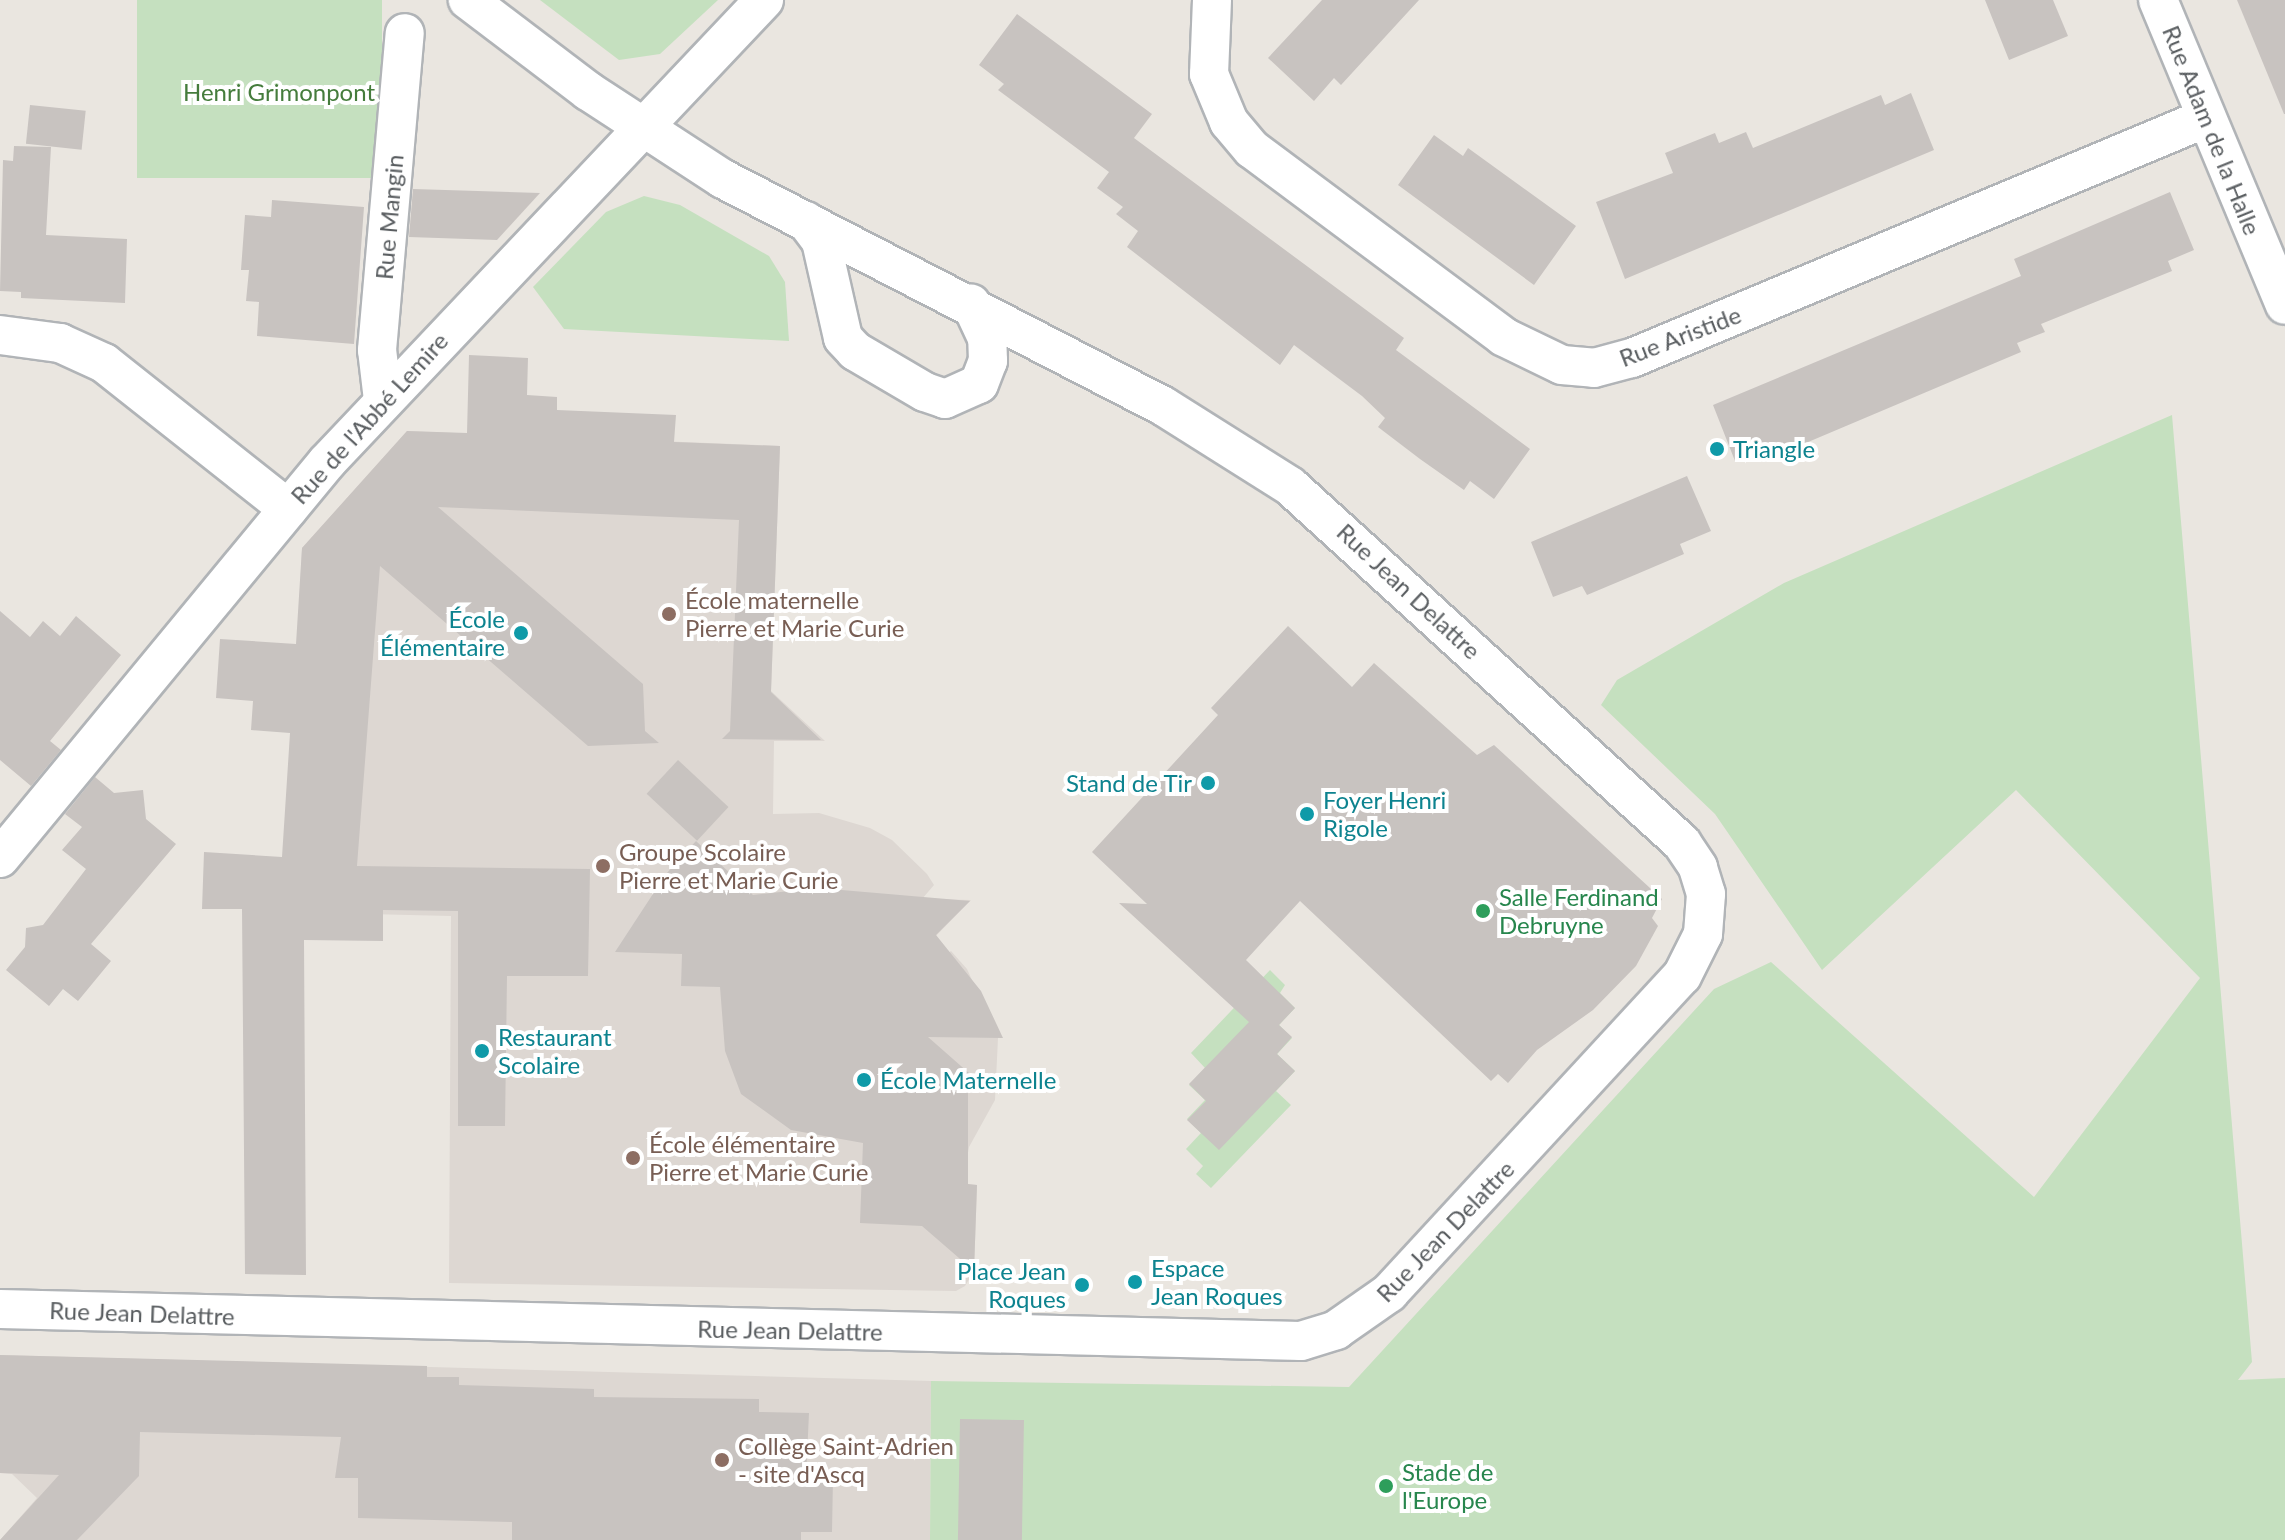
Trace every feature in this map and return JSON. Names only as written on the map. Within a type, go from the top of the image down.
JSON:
[{"type":"street","points":[[468,0],[642,128]]},
{"type":"street","name":"Rue de l'Abbé Lemire","points":[[0,858],[288,509],[383,400],[764,0]]},
{"type":"street","name":"Rue Aristide","points":[[1212,0],[1209,74],[1229,122],[1252,149],[1504,337],[1562,365],[1594,368],[1632,358],[2206,118]]},
{"type":"street","name":"Rue Adam de la Halle","points":[[2158,0],[2285,305]]},
{"type":"street","name":"Rue Mangin","points":[[383,400],[377,350],[405,33]]},
{"type":"street","name":"Rue Jean Delattre","points":[[0,1309],[1266,1343],[1336,1330],[1389,1293],[1682,976],[1703,934],[1706,894],[1698,867],[1682,843],[1290,486],[1163,406],[806,221],[642,128]]},
{"type":"street","points":[[806,221],[821,241],[843,338],[855,351],[925,392],[945,399],[979,384],[988,361],[987,338],[971,304]]},
{"type":"street","points":[[0,335],[60,343],[104,363],[288,509]]},
{"type":"shaded area","name":"Groupe Scolaire Pierre et Marie Curie","points":[[407,431],[780,446],[771,691],[825,741],[774,741],[773,814],[819,813],[870,828],[892,840],[927,874],[934,885],[922,899],[971,900],[929,943],[943,957],[951,951],[967,969],[998,1038],[995,1100],[969,1147],[963,1184],[977,1185],[974,1271],[965,1286],[956,1291],[449,1283],[451,916],[284,912],[302,548]]},
{"type":"shaded area","points":[[1,1355],[931,1381],[930,1540],[0,1540],[37,1498],[12,1474],[0,1473]]},
{"type":"green space","name":"Henri Grimonpont","points":[[137,0],[382,0],[382,178],[137,178]]},
{"type":"green space","points":[[540,0],[718,0],[660,54],[619,60]]},
{"type":"green space","points":[[644,196],[680,205],[769,256],[785,282],[789,341],[564,329],[533,287],[606,212]]},
{"type":"green space","points":[[2172,415],[2252,1362],[2238,1380],[2285,1378],[2285,1540],[930,1540],[931,1381],[1349,1387],[1714,989],[1771,962],[2034,1197],[2200,978],[2016,790],[1822,970],[1715,814],[1601,705],[1617,680],[1784,583]]},
{"type":"green space","points":[[1270,970],[1285,985],[1280,993],[1295,1008],[1279,1025],[1292,1038],[1277,1054],[1295,1071],[1276,1091],[1291,1105],[1211,1188],[1196,1174],[1203,1166],[1186,1149],[1201,1133],[1187,1119],[1205,1100],[1189,1085],[1205,1068],[1191,1053]]},
{"type":"building","points":[[1322,0],[1419,0],[1341,85],[1334,78],[1314,101],[1268,58]]},
{"type":"building","points":[[1985,0],[2053,0],[2068,36],[2009,60]]},
{"type":"building","points":[[2237,0],[2285,0],[2285,114],[2284,114]]},
{"type":"building","points":[[1017,14],[1152,114],[1134,138],[1404,338],[1396,350],[1530,449],[1494,499],[1470,481],[1464,490],[1378,427],[1385,418],[1362,396],[1294,345],[1280,365],[1127,247],[1138,231],[1116,214],[1123,207],[1097,188],[1109,172],[998,90],[1004,84],[979,65]]},
{"type":"building","points":[[1911,93],[1934,150],[1625,279],[1596,202],[1673,173],[1665,153],[1715,133],[1719,143],[1746,132],[1753,148],[1881,95],[1885,105]]},
{"type":"building","points":[[30,105],[86,111],[82,150],[26,144]]},
{"type":"building","points":[[1434,135],[1463,156],[1468,148],[1576,226],[1534,285],[1398,185]]},
{"type":"building","points":[[14,146],[51,147],[46,235],[127,239],[125,303],[21,298],[21,292],[0,291],[3,160],[13,161]]},
{"type":"building","points":[[413,189],[540,193],[497,240],[409,237]]},
{"type":"building","points":[[2170,192],[2194,250],[2168,261],[2172,271],[2041,324],[2045,332],[2017,343],[2021,352],[1768,459],[1764,449],[1735,461],[1713,405],[2021,276],[2014,259]]},
{"type":"building","points":[[272,200],[364,207],[354,344],[257,336],[259,302],[246,301],[249,270],[241,270],[245,215],[271,217]]},
{"type":"building","points":[[469,355],[528,358],[527,395],[557,397],[557,410],[676,415],[674,442],[780,446],[771,692],[821,740],[722,739],[730,731],[739,520],[438,507],[643,684],[645,731],[659,743],[588,746],[380,566],[357,866],[590,869],[588,976],[507,976],[505,1126],[458,1126],[458,911],[383,910],[383,941],[304,940],[306,1275],[245,1274],[242,909],[202,909],[204,852],[282,857],[290,733],[251,730],[253,701],[216,698],[220,639],[296,644],[302,548],[407,431],[467,433]]},
{"type":"building","points":[[1687,476],[1711,531],[1680,544],[1684,554],[1587,595],[1582,586],[1553,597],[1531,542]]},
{"type":"building","points":[[0,611],[30,637],[43,621],[60,636],[76,616],[121,655],[50,741],[61,750],[31,786],[0,760]]},
{"type":"building","points":[[1288,626],[1352,687],[1374,663],[1477,755],[1494,745],[1662,899],[1652,918],[1658,926],[1636,966],[1593,1010],[1537,1050],[1508,1083],[1498,1074],[1491,1081],[1300,901],[1246,960],[1295,1008],[1279,1025],[1292,1037],[1277,1054],[1295,1071],[1219,1150],[1187,1120],[1206,1101],[1189,1084],[1249,1022],[1119,903],[1147,904],[1092,852],[1218,715],[1211,708]]},
{"type":"building","points":[[678,760],[728,807],[697,841],[647,794]]},
{"type":"building","points":[[95,777],[114,793],[143,790],[146,819],[176,844],[91,944],[111,961],[78,1001],[63,989],[49,1006],[6,970],[25,947],[26,928],[43,925],[86,869],[62,850],[82,827],[65,814]]},
{"type":"building","name":"École Maternelle","points":[[696,841],[753,895],[818,888],[970,901],[936,935],[981,991],[1003,1038],[928,1037],[978,1081],[968,1090],[968,1184],[977,1185],[974,1271],[922,1226],[860,1223],[863,1143],[791,1130],[741,1094],[725,1051],[720,987],[681,986],[682,954],[615,952],[666,874]]},
{"type":"building","points":[[0,1355],[427,1366],[427,1377],[459,1377],[459,1385],[594,1389],[594,1397],[759,1399],[759,1412],[809,1413],[806,1478],[833,1478],[832,1532],[801,1532],[801,1540],[512,1540],[512,1522],[358,1518],[358,1478],[335,1478],[341,1437],[140,1432],[139,1476],[77,1540],[0,1540],[59,1475],[0,1473]]},
{"type":"building","points":[[960,1419],[1024,1420],[1022,1540],[958,1540]]},
{"type":"place","name":"Triangle","points":[[1717,449]]},
{"type":"place","name":"École maternelle Pierre et Marie Curie","points":[[669,614]]},
{"type":"place","name":"École Élémentaire","points":[[521,633]]},
{"type":"place","name":"Stand de Tir","points":[[1208,783]]},
{"type":"place","name":"Foyer Henri Rigole","points":[[1307,814]]},
{"type":"place","name":"Groupe Scolaire Pierre et Marie Curie","points":[[603,866]]},
{"type":"place","name":"Salle Ferdinand Debruyne","points":[[1483,911]]},
{"type":"place","name":"Restaurant Scolaire","points":[[482,1051]]},
{"type":"place","name":"École Maternelle","points":[[864,1080]]},
{"type":"place","name":"École élémentaire Pierre et Marie Curie","points":[[633,1158]]},
{"type":"place","name":"Espace Jean Roques","points":[[1135,1282]]},
{"type":"place","name":"Place Jean Roques","points":[[1082,1285]]},
{"type":"place","name":"Collège Saint-Adrien - site d'Ascq","points":[[722,1460]]},
{"type":"place","name":"Stade de l'Europe","points":[[1386,1486]]}]
